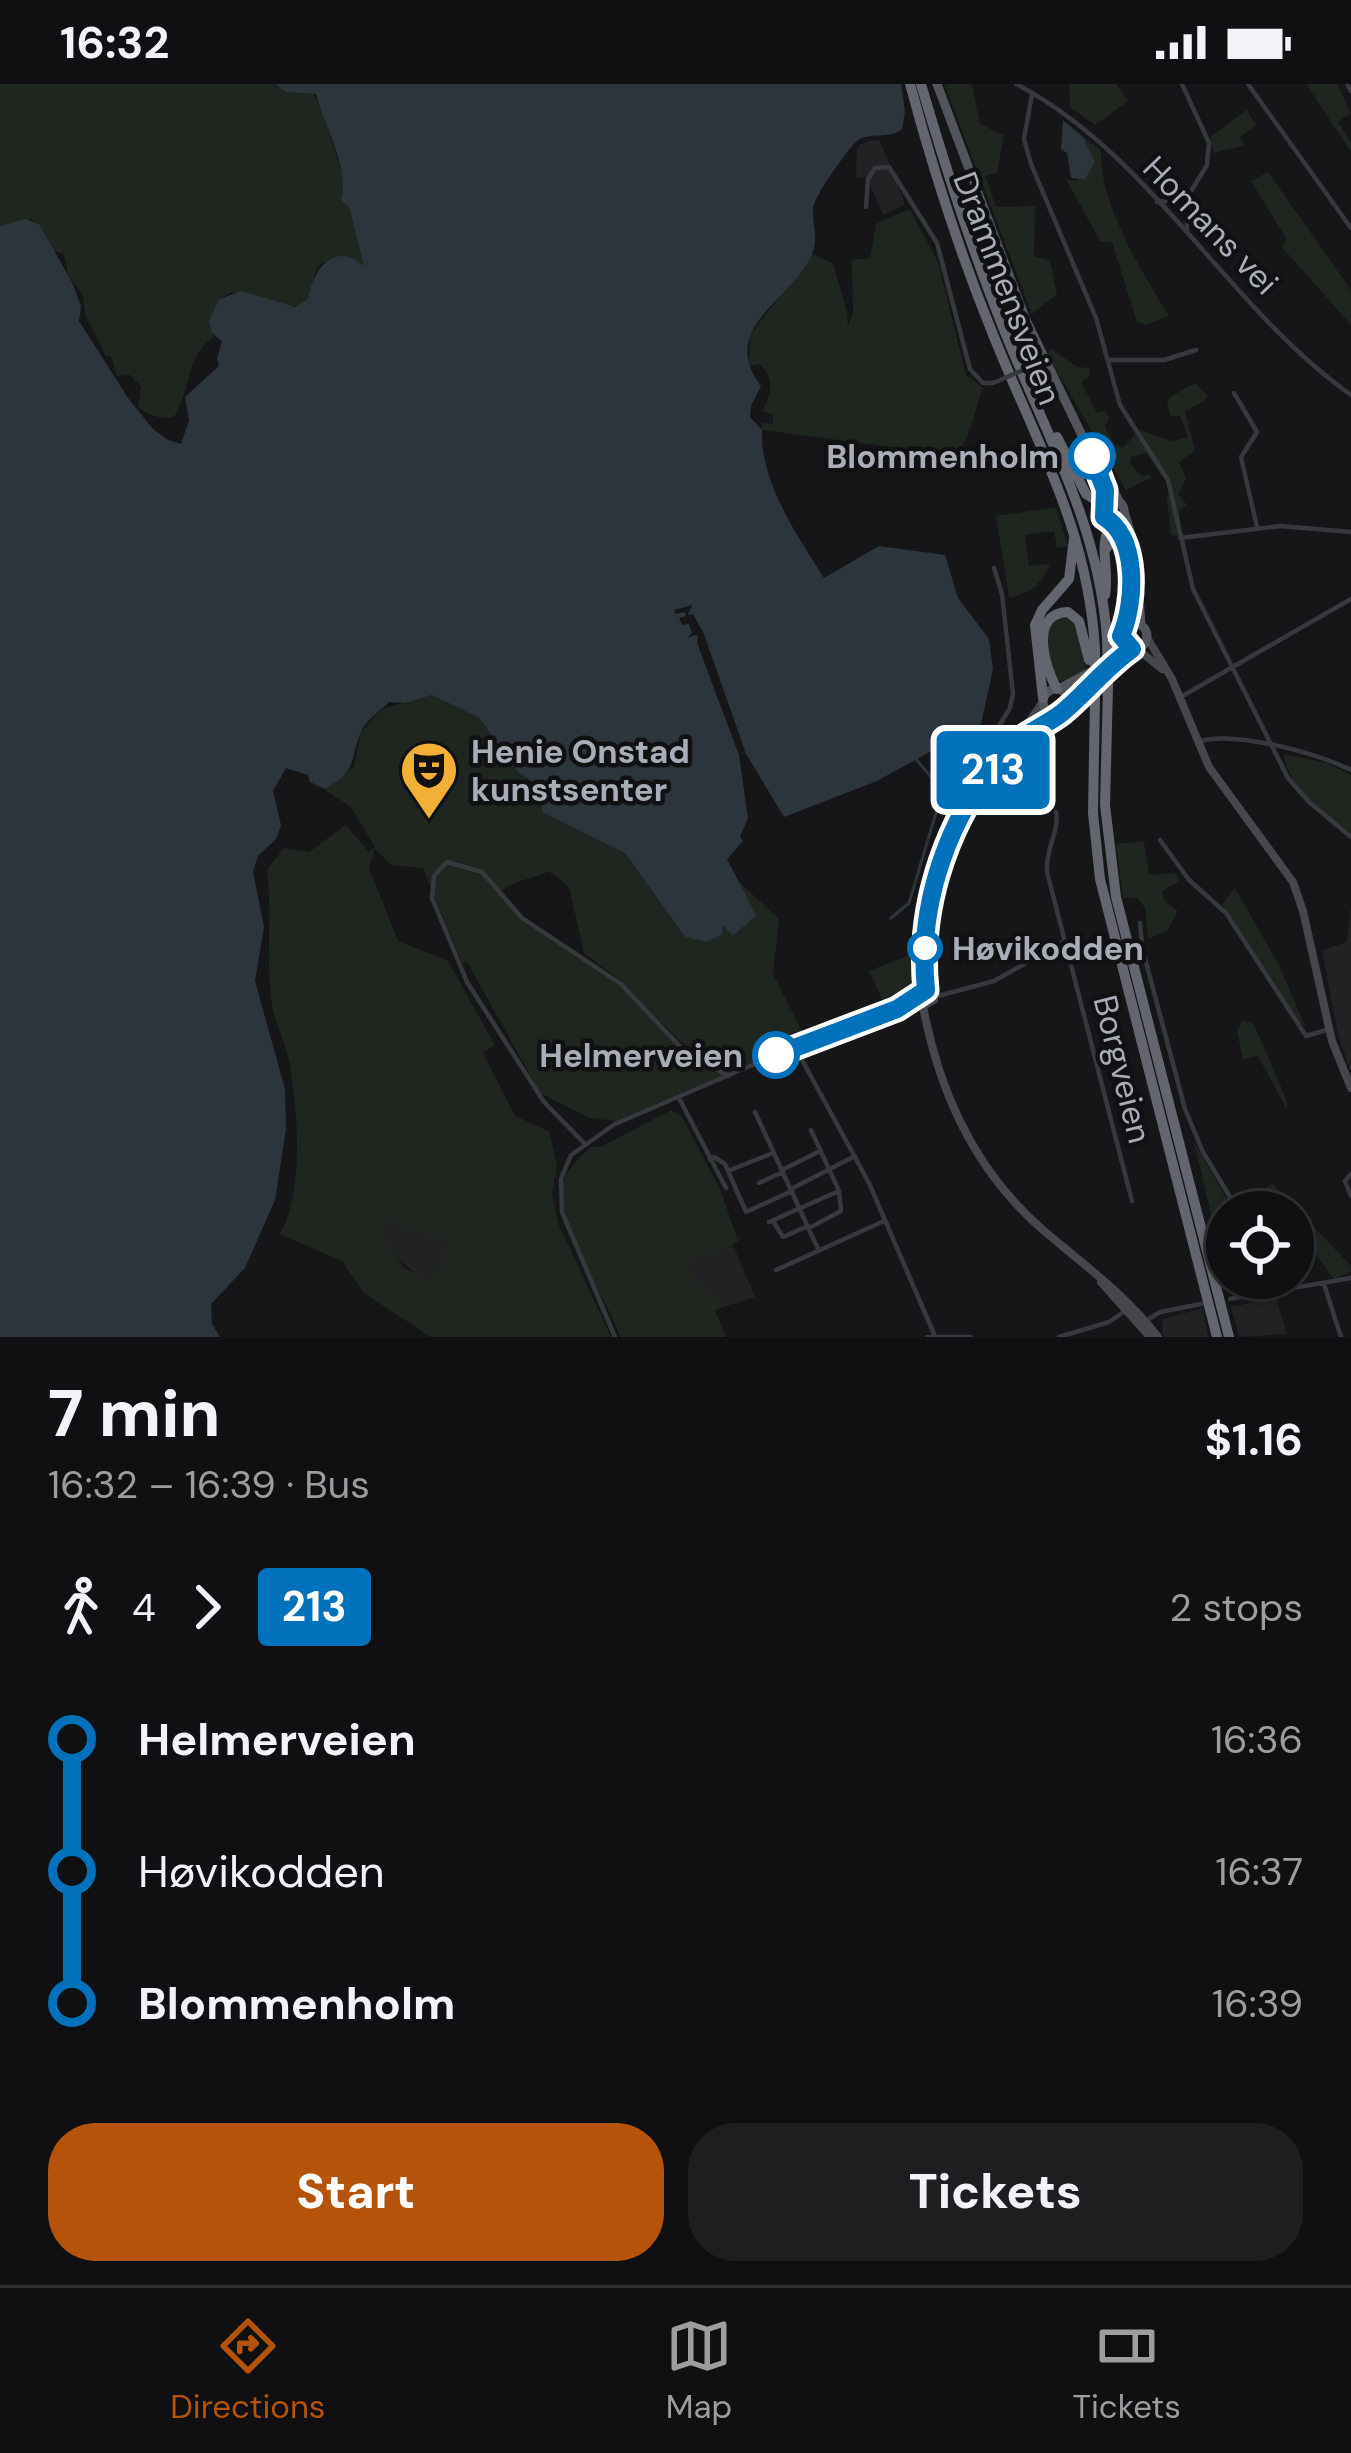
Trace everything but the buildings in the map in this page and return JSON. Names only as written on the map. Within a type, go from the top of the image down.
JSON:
[{"type":"highway","name":"Drammensveien","points":[[910,84],[932,166],[994,337],[1073,523],[1088,581],[1100,880],[1222,1331]]},
{"type":"highway","name":"Drammensveien","points":[[921,84],[968,237],[1085,519],[1104,604],[1118,634],[1108,687],[1105,805],[1116,896],[1222,1331]]},
{"type":"highway","points":[[1049,430],[1063,443],[1086,494],[1105,503]]},
{"type":"highway","points":[[1104,604],[1108,576],[1103,538],[1114,522]]},
{"type":"highway","points":[[1043,700],[1035,626],[1071,572],[1073,523]]},
{"type":"highway","points":[[1105,552],[1112,539],[1126,544]]},
{"type":"highway","points":[[1058,689],[1048,670],[1043,639],[1052,615],[1065,611],[1079,620],[1092,655]]},
{"type":"main road","points":[[937,84],[1039,363],[1122,506],[1136,552],[1144,631],[1216,778],[1293,882],[1330,1029],[1351,1088]]},
{"type":"main road","points":[[1092,456],[1105,503],[1104,517],[1114,522],[1126,544],[1130,589],[1118,634],[1097,668],[1048,691],[964,811],[933,892],[925,937],[926,999],[959,1121],[989,1172],[1154,1337]]},
{"type":"main road","points":[[1105,503],[1122,506]]},
{"type":"main road","points":[[1114,522],[1122,506]]},
{"type":"main road","points":[[1118,634],[1132,623],[1144,631]]},
{"type":"main road","points":[[1008,749],[1030,729],[1059,714],[1134,648],[1144,631]]},
{"type":"main road","points":[[1118,634],[1168,674]]},
{"type":"main road","points":[[1058,689],[1066,694],[1068,705]]},
{"type":"main road","points":[[1043,700],[1048,712],[1059,714]]},
{"type":"street","name":"Homans vei","points":[[1016,84],[1089,136],[1288,340],[1351,394]]},
{"type":"street","points":[[1182,84],[1209,142],[1207,165],[1187,197],[1186,232]]},
{"type":"street","points":[[1248,84],[1351,228]]},
{"type":"street","points":[[1032,94],[1026,147],[1096,318],[1120,405],[1168,480],[1193,589],[1300,794],[1351,837]]},
{"type":"street","points":[[866,207],[868,178],[875,169],[889,166],[938,243],[970,369],[983,383],[1039,363]]},
{"type":"street","points":[[1157,202],[1187,197]]},
{"type":"street","points":[[1108,360],[1164,360],[1196,350]]},
{"type":"street","points":[[1234,393],[1257,432],[1241,459],[1257,527]]},
{"type":"street","points":[[1180,538],[1257,527],[1351,532]]},
{"type":"street","points":[[994,568],[1002,594],[1012,694],[1010,708],[983,752],[994,768]]},
{"type":"street","points":[[1179,698],[1351,599]]},
{"type":"street","points":[[1196,742],[1215,738],[1274,747],[1351,770]]},
{"type":"street","name":"Borgveien","points":[[1056,812],[1058,823],[1046,858],[1132,1201]]},
{"type":"street","points":[[1160,840],[1189,880],[1226,913],[1306,1036],[1330,1029]]},
{"type":"street","points":[[584,1143],[544,1102],[466,982],[432,898],[434,876],[447,862],[482,872],[523,918],[621,985],[688,1055],[729,1076]]},
{"type":"street","points":[[1140,923],[1142,947],[1185,1109],[1226,1191]]},
{"type":"street","points":[[615,1337],[562,1213],[563,1171],[584,1143],[615,1124],[795,1047],[926,999],[994,981],[1065,941]]},
{"type":"street","points":[[795,1047],[855,1156],[931,1336],[971,1337]]},
{"type":"street","points":[[679,1097],[726,1188]]},
{"type":"street","points":[[755,1112],[819,1251]]},
{"type":"street","points":[[811,1130],[839,1191],[840,1214],[783,1237],[771,1222],[839,1191]]},
{"type":"street","points":[[759,1183],[821,1151]]},
{"type":"street","points":[[728,1172],[774,1153]]},
{"type":"street","points":[[710,1159],[723,1162],[746,1212],[855,1156]]},
{"type":"street","points":[[1351,1174],[1345,1181],[1351,1196]]},
{"type":"street","points":[[776,1270],[884,1221]]},
{"type":"street","points":[[1314,1286],[1351,1278]]},
{"type":"street","points":[[1324,1284],[1341,1337]]},
{"type":"street","points":[[1142,1324],[1160,1312],[1201,1304]]},
{"type":"street","points":[[1059,1337],[1108,1322],[1128,1309]]},
{"type":"shaded area","points":[[0,84],[275,84],[277,88],[280,84],[304,93],[310,89],[320,104],[346,186],[344,200],[350,203],[367,269],[355,260],[323,262],[307,302],[291,307],[232,292],[219,299],[209,321],[214,337],[193,364],[174,417],[150,414],[138,406],[141,387],[130,375],[117,376],[111,356],[106,356],[85,314],[83,296],[68,274],[64,254],[54,251],[31,219],[0,226]]},
{"type":"shaded area","points":[[275,84],[901,84],[902,129],[863,138],[842,158],[813,208],[812,254],[753,331],[750,365],[761,386],[750,417],[762,430],[767,469],[782,507],[824,578],[879,546],[945,555],[958,598],[989,639],[993,669],[979,733],[962,734],[877,781],[784,817],[745,752],[739,755],[748,818],[740,836],[743,841],[727,859],[756,915],[733,936],[723,925],[722,935],[707,942],[685,937],[625,853],[542,812],[540,787],[519,773],[479,718],[432,695],[389,702],[363,727],[351,765],[336,782],[325,789],[310,782],[308,775],[286,768],[273,791],[281,825],[276,839],[258,856],[253,872],[264,927],[255,981],[285,1089],[286,1129],[275,1200],[245,1268],[211,1304],[212,1324],[220,1337],[0,1337],[0,226],[26,219],[39,224],[72,282],[81,306],[79,321],[128,398],[153,429],[181,444],[189,420],[185,397],[219,366],[222,341],[212,333],[209,321],[219,299],[242,291],[295,307],[308,299],[320,269],[334,257],[364,266],[349,207],[341,200],[339,161],[316,94],[286,92]]},
{"type":"shaded area","points":[[944,84],[972,84],[980,124],[1004,135],[997,173],[985,176],[996,207],[1035,206],[1034,256],[1050,261],[1057,294],[1032,314]]},
{"type":"shaded area","points":[[1069,84],[1116,84],[1128,101],[1095,125],[1070,107]]},
{"type":"shaded area","points":[[1306,84],[1337,84],[1351,113],[1338,122],[1351,152]]},
{"type":"shaded area","points":[[1247,110],[1256,125],[1240,137],[1245,145],[1214,153],[1210,137]]},
{"type":"shaded area","points":[[1063,120],[1083,137],[1095,162],[1085,179],[1071,178],[1067,153],[1061,149]]},
{"type":"shaded area","points":[[1083,137],[1101,150],[1114,214],[1169,316],[1146,325],[1137,322],[1112,242],[1100,241],[1066,179],[1076,181],[1095,162]]},
{"type":"shaded area","points":[[880,141],[905,204],[883,215],[867,177],[856,178],[857,150],[860,144]]},
{"type":"shaded area","points":[[1268,172],[1351,290],[1351,325],[1282,247],[1287,240],[1251,181]]},
{"type":"shaded area","points":[[910,209],[938,262],[966,375],[983,388],[968,435],[954,460],[946,454],[762,430],[762,423],[773,424],[773,414],[763,412],[770,381],[760,364],[749,366],[750,335],[812,254],[833,263],[848,327],[853,311],[852,260],[870,258],[876,224]]},
{"type":"shaded area","points":[[1050,348],[1077,367],[1089,368],[1090,376],[1081,382],[1097,413],[1105,411],[1109,418],[1105,427],[1115,445],[1123,448],[1139,430],[1172,441],[1188,437],[1180,416],[1171,416],[1170,397],[1195,383],[1207,395],[1205,401],[1185,411],[1195,450],[1179,462],[1186,479],[1178,494],[1187,505],[1180,511],[1178,536],[1171,535],[1167,498],[1171,489],[1146,453],[1131,457],[1130,463],[1141,476],[1152,477],[1126,490],[1048,356]]},
{"type":"shaded area","points":[[1056,507],[1068,546],[1057,548],[1054,531],[1025,535],[1029,566],[1050,564],[1035,587],[1009,598],[996,516]]},
{"type":"shaded area","points":[[1062,615],[1076,622],[1086,673],[1067,683],[1056,679],[1046,641],[1048,625]]},
{"type":"shaded area","points":[[432,695],[479,718],[509,760],[540,787],[543,812],[625,853],[685,937],[707,942],[722,935],[723,924],[733,935],[733,876],[779,919],[773,974],[806,1039],[616,1121],[590,1118],[540,1093],[466,960],[463,965],[423,868],[391,865],[375,849],[369,867],[398,941],[448,961],[495,1045],[483,1053],[515,1116],[549,1131],[557,1165],[552,1192],[558,1223],[611,1337],[431,1337],[364,1293],[342,1261],[280,1234],[293,1194],[296,1119],[287,1052],[271,999],[267,870],[284,848],[309,852],[346,825],[369,852],[375,847],[351,807],[325,790],[354,767],[361,732],[382,709]],"holes":[[[549,871],[569,887],[584,953],[618,979],[690,1051],[689,1058],[614,979],[521,920],[500,893]],[[391,1222],[450,1242],[432,1281],[404,1268],[384,1237]]]},
{"type":"shaded area","points":[[1284,754],[1327,763],[1351,775],[1351,833],[1300,789]]},
{"type":"shaded area","points":[[1144,841],[1149,875],[1175,873],[1179,881],[1162,891],[1165,902],[1178,911],[1168,930],[1148,939],[1145,908],[1138,898],[1123,898],[1116,844]]},
{"type":"shaded area","points":[[1235,888],[1279,965],[1305,1026],[1296,1022],[1222,904]]},
{"type":"shaded area","points":[[1351,905],[1351,1072],[1338,1035],[1322,950],[1347,942]]},
{"type":"shaded area","points":[[909,955],[914,987],[885,1006],[869,971]]},
{"type":"shaded area","points":[[1242,1021],[1254,1024],[1286,1108],[1258,1056],[1243,1059],[1237,1032]]},
{"type":"shaded area","points":[[671,1110],[682,1117],[720,1189],[738,1241],[686,1262],[702,1289],[720,1299],[722,1305],[715,1311],[726,1337],[620,1337],[564,1211],[566,1175],[590,1147],[601,1147]]},
{"type":"shaded area","points":[[1194,1142],[1222,1191],[1206,1193]]},
{"type":"shaded area","points":[[392,1220],[454,1235],[461,1280],[427,1284],[381,1243]]},
{"type":"shaded area","points":[[1314,1227],[1351,1266],[1351,1272],[1334,1279],[1314,1253]]},
{"type":"shaded area","points":[[734,1247],[755,1297],[714,1310],[676,1258]]},
{"type":"shaded area","points":[[1276,1299],[1287,1334],[1239,1337],[1231,1307]]},
{"type":"shaded area","points":[[1203,1308],[1208,1337],[1164,1337],[1163,1319]]},
{"type":"pier","points":[[692,605],[688,615],[693,614],[704,634],[745,751],[739,755],[698,635],[688,637],[692,633],[689,624],[682,625],[679,618],[685,612],[675,614],[674,610]]},
{"type":"waterway","points":[[891,918],[909,903],[941,796],[941,789],[916,759]]},
{"type":"bus line","name":"213","points":[[776,1055],[897,1009],[926,990],[929,908],[945,851],[964,811],[1008,749],[1030,729],[1065,711],[1132,649],[1121,636],[1130,599],[1125,538],[1115,521],[1104,517],[1105,490],[1092,456]]},
{"type":"place","name":"Blommenholm","points":[[1092,456]]},
{"type":"place","name":"Henie Onstad kunstsenter","points":[[429,821]]},
{"type":"place","name":"Høvikodden","points":[[925,948]]},
{"type":"place","name":"Helmerveien","points":[[776,1055]]}]
